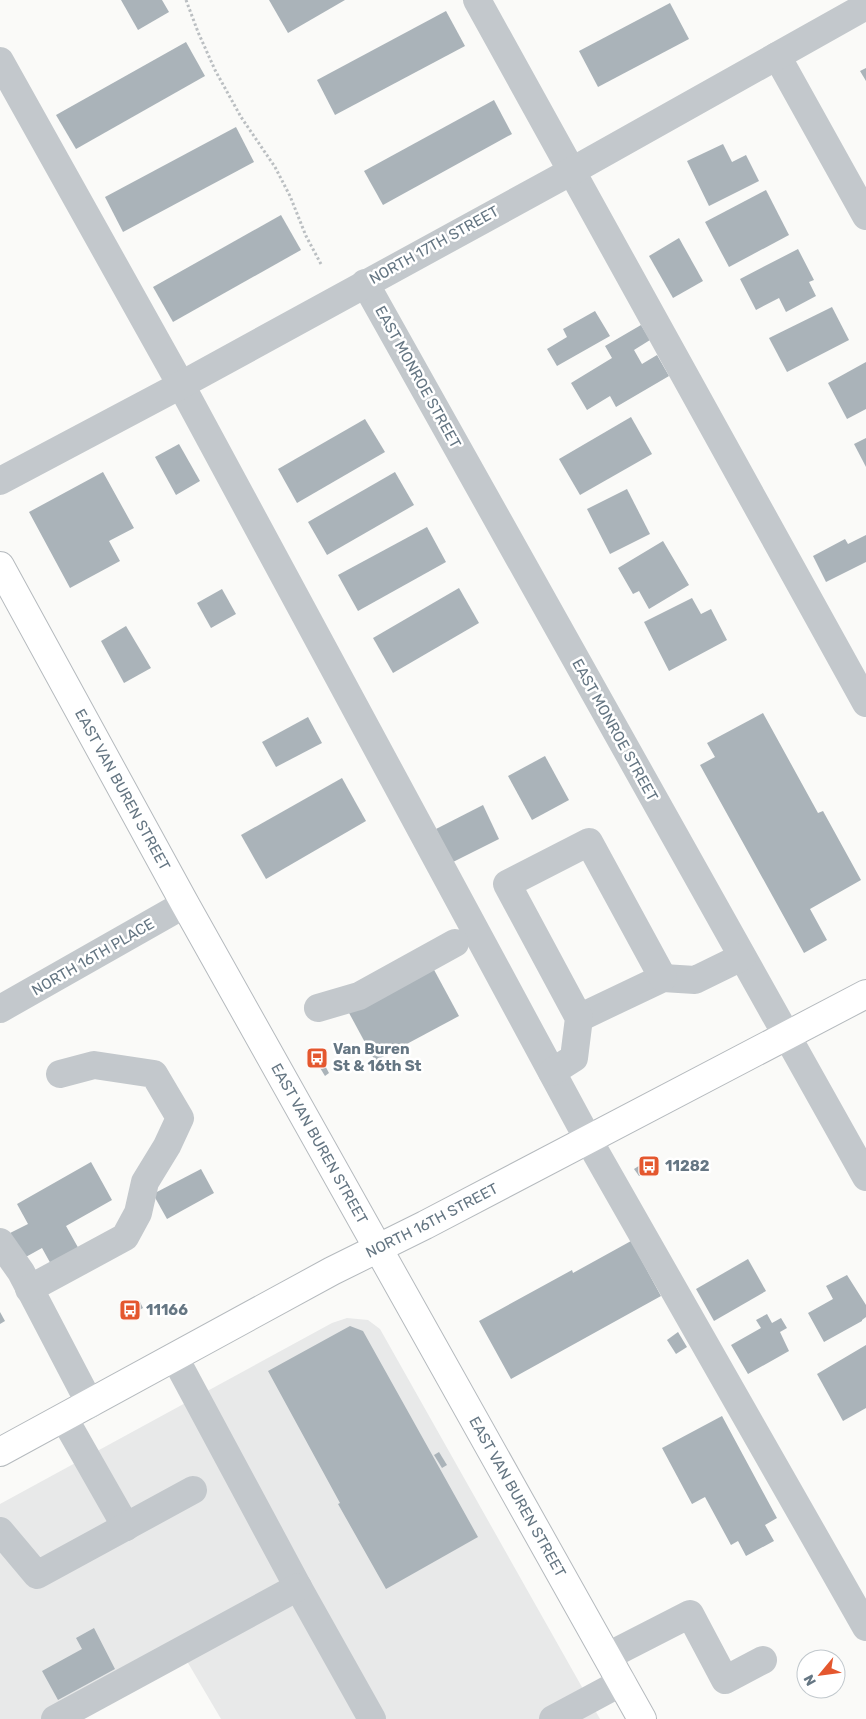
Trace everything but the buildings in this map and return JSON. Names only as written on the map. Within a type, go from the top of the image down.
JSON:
[{"type":"main road","name":"EAST VAN BUREN STREET","points":[[0,566],[185,904],[642,1719]]},
{"type":"main road","name":"NORTH 16TH STREET","points":[[0,1452],[378,1248],[866,994]]},
{"type":"street","points":[[477,0],[866,702]]},
{"type":"street","name":"NORTH 17TH STREET","points":[[0,482],[572,171],[866,6]]},
{"type":"street","points":[[777,56],[866,216]]},
{"type":"street","points":[[0,61],[181,385],[588,1139],[866,1627]]},
{"type":"street","name":"EAST MONROE STREET","points":[[366,282],[866,1177]]},
{"type":"street","points":[[552,1072],[574,1058],[579,1018],[507,884],[589,842],[663,978]]},
{"type":"street","name":"NORTH 16TH PLACE","points":[[0,1010],[185,904]]},
{"type":"street","points":[[318,1008],[359,996],[456,943]]},
{"type":"street","points":[[579,1018],[663,978],[695,980],[742,957]]},
{"type":"street","points":[[29,1289],[125,1237],[138,1213],[145,1182],[167,1146],[180,1118],[154,1074],[94,1065],[60,1074]]},
{"type":"street","points":[[0,1242],[21,1272],[90,1404]]},
{"type":"street","points":[[174,1358],[372,1719]]},
{"type":"street","points":[[64,1418],[126,1527]]},
{"type":"street","points":[[0,1531],[37,1575],[193,1490]]},
{"type":"street","points":[[55,1719],[298,1587]]},
{"type":"street","points":[[608,1656],[690,1614],[725,1680],[763,1660]]},
{"type":"street","points":[[553,1719],[622,1682]]},
{"type":"path","points":[[186,0],[198,32],[222,83],[241,117],[275,168],[322,266]]},
{"type":"shaded area","points":[[347,1318],[368,1320],[380,1329],[600,1719],[221,1719],[181,1651],[55,1719],[0,1719],[0,1504],[332,1323]]},
{"type":"place","name":"Van Buren St & 16th St","points":[[317,1058]]},
{"type":"place","name":"11282","points":[[649,1166]]},
{"type":"place","name":"11166","points":[[130,1310]]}]
